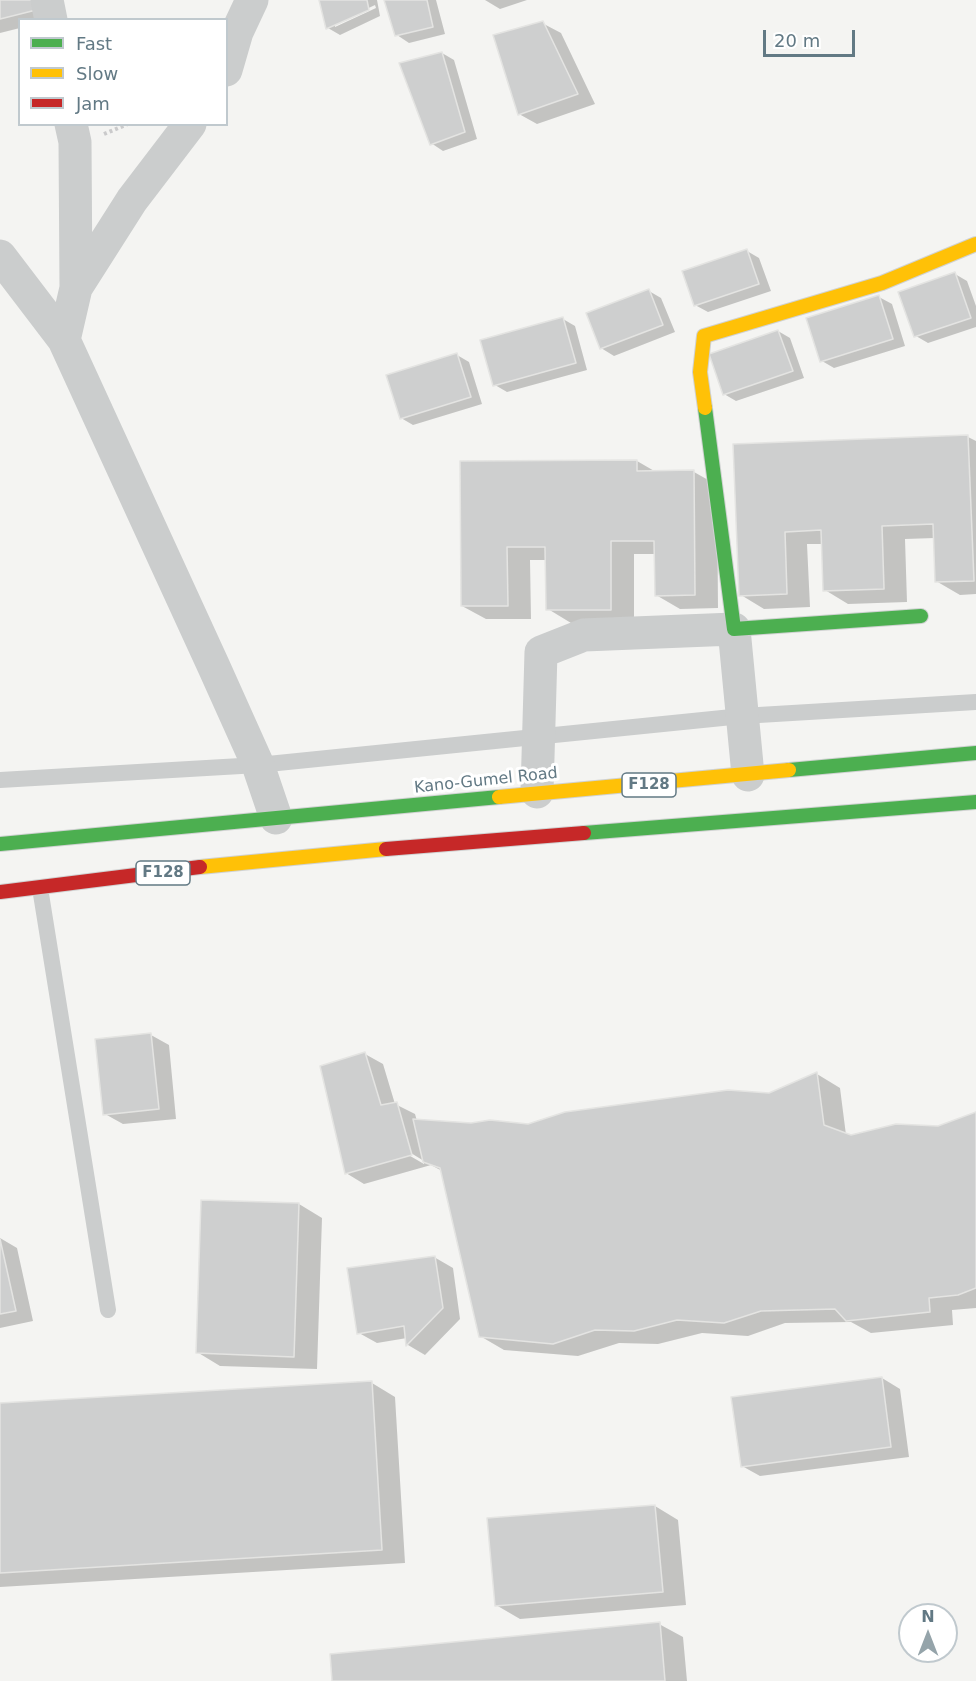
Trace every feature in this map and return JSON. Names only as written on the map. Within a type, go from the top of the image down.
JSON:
[{"type":"main road","points":[[921,616],[734,629],[700,372],[704,336],[882,283],[976,244]]},
{"type":"main road","name":"Kano-Gumel Road","points":[[0,844],[537,792],[626,792],[748,775],[976,753]]},
{"type":"main road","name":"F128","points":[[0,892],[286,857],[629,824],[976,802]]},
{"type":"street","points":[[46,0],[50,18]]},
{"type":"street","points":[[228,63],[237,32],[252,0]]},
{"type":"street","points":[[64,340],[76,288],[75,142],[71,126]]},
{"type":"street","points":[[76,288],[132,200],[188,126]]},
{"type":"street","points":[[0,256],[64,340],[258,765],[276,818]]},
{"type":"street","points":[[537,792],[541,652],[584,635],[734,629],[748,775]]},
{"type":"lane","points":[[0,780],[258,765],[742,716],[976,702]]},
{"type":"lane","points":[[40,888],[108,1310]]},
{"type":"building","points":[[0,0],[32,0],[36,10],[0,19]]},
{"type":"building","points":[[319,0],[367,0],[369,10],[326,29]]},
{"type":"building","points":[[384,0],[427,0],[433,27],[395,36]]},
{"type":"building","points":[[543,21],[578,94],[518,115],[493,35]]},
{"type":"building","points":[[442,52],[465,132],[430,145],[399,63]]},
{"type":"building","points":[[747,249],[759,284],[694,306],[682,271]]},
{"type":"building","points":[[955,272],[971,318],[914,337],[898,292]]},
{"type":"building","points":[[649,289],[663,325],[600,349],[586,313]]},
{"type":"building","points":[[879,295],[893,339],[820,362],[806,318]]},
{"type":"building","points":[[563,317],[576,363],[493,386],[480,340]]},
{"type":"building","points":[[778,330],[793,371],[723,395],[709,354]]},
{"type":"building","points":[[457,353],[471,397],[400,419],[386,375]]},
{"type":"building","points":[[968,435],[974,581],[935,582],[933,524],[882,526],[884,589],[823,591],[821,530],[785,532],[787,594],[739,596],[733,444]]},
{"type":"building","points":[[637,460],[637,471],[694,470],[695,595],[655,596],[654,541],[611,541],[611,610],[546,610],[545,547],[507,547],[508,606],[461,606],[460,461]]},
{"type":"building","points":[[151,1033],[159,1109],[103,1115],[95,1039]]},
{"type":"building","points":[[365,1052],[381,1105],[397,1102],[412,1155],[345,1174],[320,1066]]},
{"type":"building","points":[[817,1072],[824,1125],[851,1135],[896,1124],[938,1126],[976,1112],[976,1288],[958,1295],[929,1298],[930,1312],[846,1321],[835,1309],[761,1311],[724,1323],[677,1320],[634,1331],[595,1330],[553,1344],[479,1337],[440,1168],[423,1162],[413,1119],[471,1123],[490,1120],[528,1124],[565,1112],[728,1090],[769,1093]]},
{"type":"building","points":[[201,1200],[299,1203],[294,1357],[196,1353]]},
{"type":"building","points":[[0,1239],[16,1311],[0,1314]]},
{"type":"building","points":[[435,1256],[443,1308],[406,1346],[404,1326],[357,1334],[347,1268]]},
{"type":"building","points":[[882,1377],[891,1447],[741,1467],[731,1397]]},
{"type":"building","points":[[372,1381],[382,1550],[0,1573],[0,1403]]},
{"type":"building","points":[[655,1505],[663,1592],[495,1606],[487,1518]]},
{"type":"building","points":[[660,1622],[665,1681],[332,1681],[330,1654]]},
{"type":"traffic: fast","points":[[705,408],[734,629],[921,616]]},
{"type":"traffic: fast","points":[[789,770],[976,753]]},
{"type":"traffic: fast","points":[[0,844],[499,797]]},
{"type":"traffic: fast","points":[[584,833],[976,802]]},
{"type":"traffic: slow","points":[[705,408],[700,372],[704,336],[882,283],[976,244]]},
{"type":"traffic: slow","points":[[499,797],[789,770]]},
{"type":"traffic: slow","points":[[200,867],[386,849]]},
{"type":"traffic: jam","points":[[386,849],[584,833]]},
{"type":"traffic: jam","points":[[0,892],[200,867]]}]
